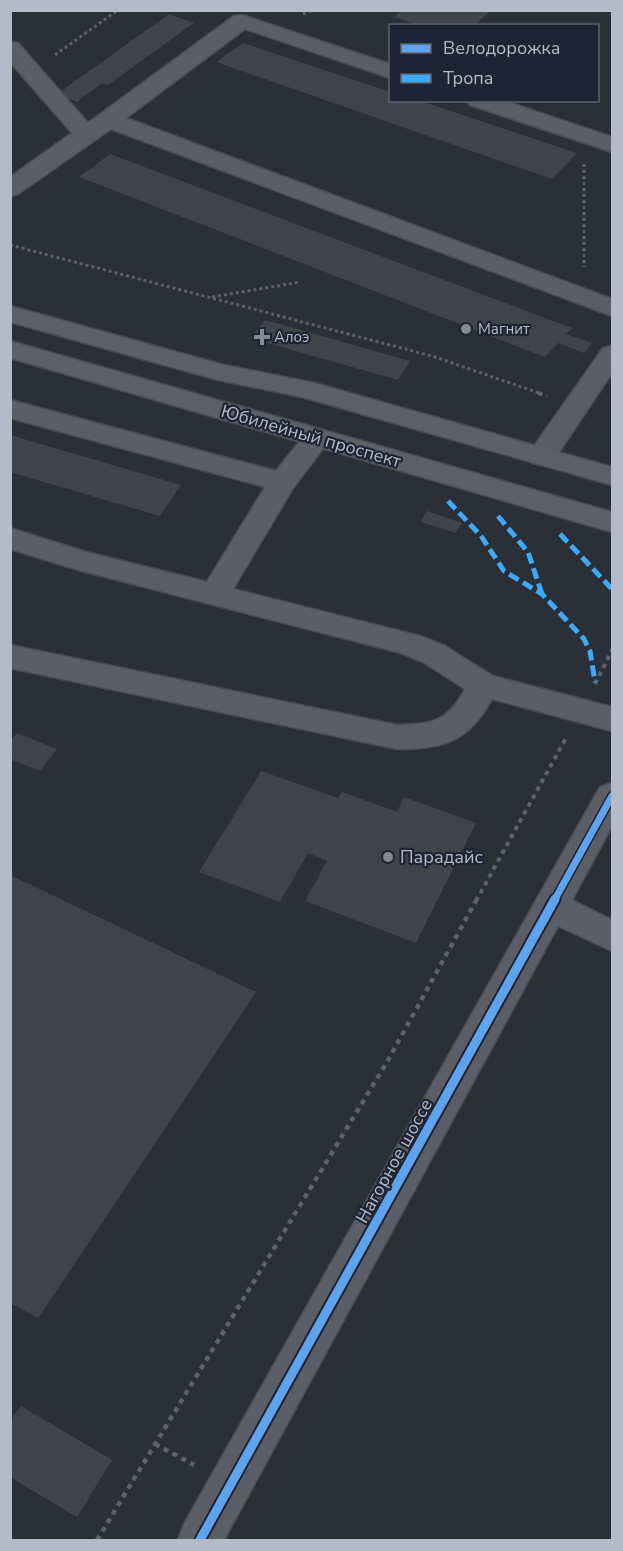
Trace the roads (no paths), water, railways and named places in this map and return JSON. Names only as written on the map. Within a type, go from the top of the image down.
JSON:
[{"type":"main road","name":"Юбилейный проспект","points":[[10,314],[218,372],[304,389],[612,476]]},
{"type":"main road","name":"Юбилейный проспект","points":[[10,349],[612,522]]},
{"type":"street","points":[[16,178],[109,120],[248,16],[389,71]]},
{"type":"street","points":[[10,48],[85,134]]},
{"type":"street","points":[[484,102],[612,145]]},
{"type":"street","points":[[109,120],[612,308]]},
{"type":"street","points":[[542,456],[612,354]]},
{"type":"street","points":[[10,409],[282,482]]},
{"type":"street","points":[[214,595],[282,482],[317,438]]},
{"type":"street","points":[[14,542],[409,644],[434,654],[483,685],[612,719]]},
{"type":"street","points":[[10,656],[397,736],[426,738],[450,730],[470,712],[483,685]]},
{"type":"street","name":"Нагорное шоссе","points":[[200,1540],[553,907],[612,796]]},
{"type":"street","points":[[553,907],[612,936]]},
{"type":"place","name":"Магнит","points":[[466,329]]},
{"type":"place","name":"Алоэ","points":[[262,337]]},
{"type":"place","name":"Парадайс","points":[[388,857]]}]
